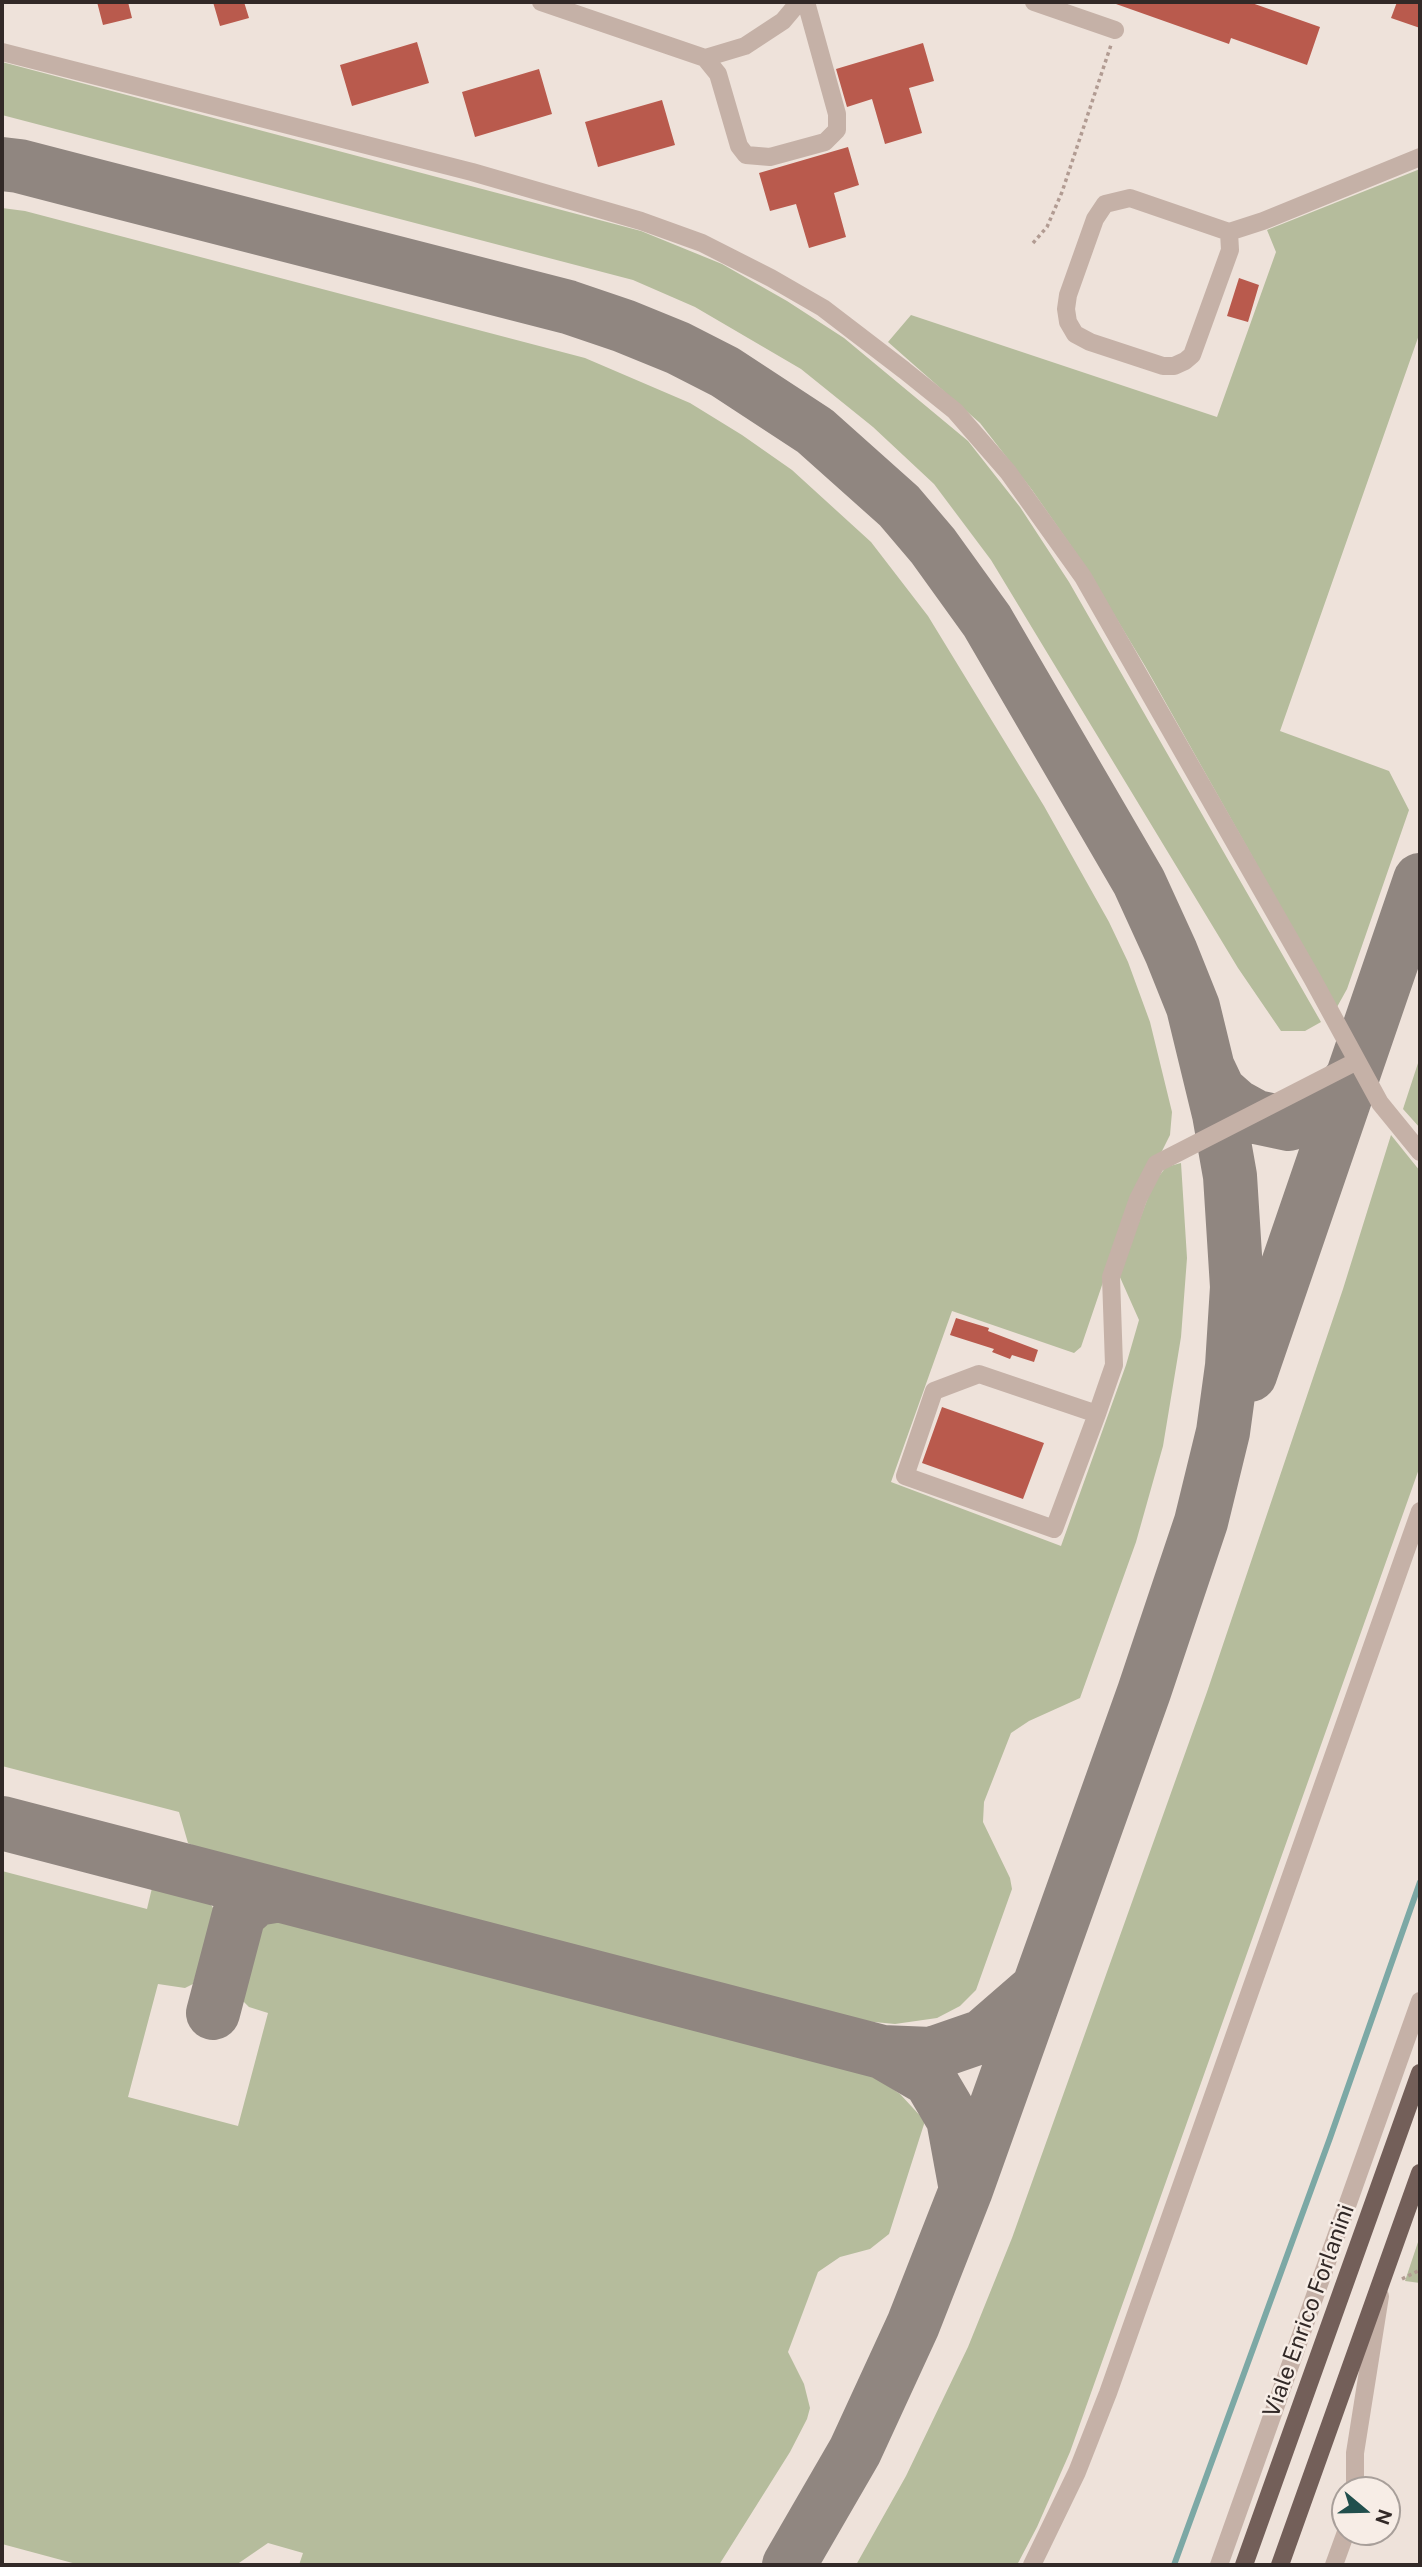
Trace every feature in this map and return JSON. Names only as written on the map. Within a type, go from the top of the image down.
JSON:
[{"type":"main road","name":"Viale Enrico Forlanini","points":[[1244,2565],[1420,2073]]},
{"type":"main road","points":[[1280,2565],[1420,2173]]},
{"type":"lane","points":[[705,58],[745,46],[783,22],[799,2]]},
{"type":"lane","points":[[548,3],[705,58],[718,74],[739,146],[746,155],[770,157],[825,142],[838,130],[837,114],[806,2]]},
{"type":"lane","points":[[1034,2],[1115,30]]},
{"type":"lane","points":[[2,52],[472,172],[640,220],[702,243],[823,308],[955,411],[1008,472],[1083,577],[1380,1102],[1420,1152]]},
{"type":"lane","points":[[1229,232],[1230,250],[1192,355],[1185,361],[1174,366],[1163,366],[1090,342],[1075,334],[1068,322],[1068,295],[1095,219],[1105,204],[1130,198],[1229,232],[1262,222],[1420,157]]},
{"type":"lane","points":[[1097,1414],[979,1374],[934,1391],[905,1476],[1054,1529],[1097,1414],[1114,1365],[1111,1277],[1138,1199],[1156,1164],[1357,1061]]},
{"type":"lane","points":[[1032,2565],[1077,2472],[1108,2393],[1420,1511]]},
{"type":"lane","points":[[1219,2565],[1420,2001]]},
{"type":"lane","points":[[1355,2476],[1355,2453],[1383,2277]]},
{"type":"lane","points":[[1334,2565],[1341,2546]]},
{"type":"path","points":[[1033,243],[1047,227],[1062,192],[1115,30]]},
{"type":"path","points":[[1402,2279],[1420,2270]]},
{"type":"green space","points":[[2,62],[641,231],[722,264],[844,338],[968,441],[1020,507],[1069,582],[1321,1022],[1305,1031],[1281,1031],[1238,968],[991,560],[934,484],[873,427],[801,369],[695,307],[633,280],[2,115]]},
{"type":"green space","points":[[1420,169],[1420,332],[1280,731],[1389,771],[1409,810],[1347,989],[1337,1007],[1145,666],[1083,563],[1032,490],[980,423],[888,342],[911,315],[1217,417],[1276,252],[1267,230]]},
{"type":"green space","points":[[2,208],[25,211],[585,358],[690,403],[742,435],[792,470],[871,542],[928,616],[1044,806],[1109,922],[1128,962],[1150,1022],[1172,1112],[1170,1135],[1162,1151],[1148,1164],[1136,1185],[1081,1347],[1074,1353],[952,1311],[891,1482],[1061,1546],[1126,1365],[1139,1320],[1119,1275],[1153,1184],[1166,1167],[1181,1163],[1187,1258],[1181,1337],[1163,1446],[1136,1542],[1080,1698],[1029,1721],[1011,1733],[984,1802],[983,1822],[1010,1878],[1012,1889],[976,1990],[960,2006],[937,2018],[895,2024],[853,2020],[197,1847],[188,1843],[179,1812],[2,1766]]},
{"type":"green space","points":[[1420,1057],[1420,1128],[1403,1109]]},
{"type":"green space","points":[[1391,1135],[1420,1171],[1420,1466],[1070,2452],[1017,2565],[856,2565],[906,2476],[968,2347],[1012,2238],[1207,1692],[1343,1289]]},
{"type":"green space","points":[[2,1871],[147,1909],[152,1888],[206,1901],[212,1906],[215,1913],[193,1984],[185,1988],[158,1984],[128,2097],[238,2126],[268,2013],[249,2007],[242,1996],[263,1926],[267,1920],[274,1917],[846,2065],[874,2076],[900,2094],[925,2121],[889,2234],[870,2249],[840,2257],[818,2272],[788,2352],[804,2384],[810,2408],[807,2419],[790,2452],[719,2565],[299,2565],[303,2553],[268,2543],[236,2565],[80,2565],[2,2544]]},
{"type":"green space","points":[[1420,2236],[1420,2283],[1405,2281]]},
{"type":"building","points":[[97,2],[128,2],[132,18],[103,25]]},
{"type":"building","points":[[213,2],[244,2],[249,18],[220,26]]},
{"type":"building","points":[[1116,2],[1249,2],[1320,27],[1307,65],[1231,38],[1229,44]]},
{"type":"building","points":[[1397,2],[1420,2],[1420,28],[1391,18]]},
{"type":"building","points":[[417,42],[429,83],[352,106],[340,65]]},
{"type":"building","points":[[923,43],[934,81],[909,88],[922,133],[885,144],[872,99],[847,107],[836,69]]},
{"type":"building","points":[[539,69],[552,114],[475,137],[462,92]]},
{"type":"building","points":[[662,100],[675,145],[598,167],[585,122]]},
{"type":"building","points":[[848,147],[859,185],[834,193],[846,237],[809,248],[796,204],[770,211],[759,173]]},
{"type":"building","points":[[1239,278],[1259,285],[1248,322],[1227,316]]},
{"type":"building","points":[[956,1318],[989,1328],[988,1331],[1038,1350],[1034,1362],[1012,1355],[1010,1359],[992,1352],[994,1349],[950,1335]]},
{"type":"building","points":[[942,1407],[1044,1443],[1023,1499],[922,1463]]},
{"type":"waterway","points":[[1174,2565],[1420,1882]]},
{"type":"taxiway","points":[[2,164],[19,166],[568,307],[678,348],[725,372],[815,431],[899,506],[933,546],[987,621],[1139,882],[1193,1007],[1219,1114],[1230,1176],[1237,1287],[1232,1366],[1223,1432],[1201,1522],[1144,1692],[966,2190],[913,2325],[855,2451],[789,2565]]},
{"type":"taxiway","points":[[1250,1375],[1420,880]]},
{"type":"taxiway","points":[[1209,1070],[1219,1091],[1236,1106],[1256,1117],[1289,1124],[1322,1113],[1337,1102],[1350,1080]]},
{"type":"taxiway","points":[[2,1823],[882,2052],[931,2054],[983,2036],[1036,1990]]},
{"type":"taxiway","points":[[213,2013],[239,1914],[256,1899],[280,1895]]},
{"type":"taxiway","points":[[882,2052],[930,2080],[953,2119],[966,2190]]}]
